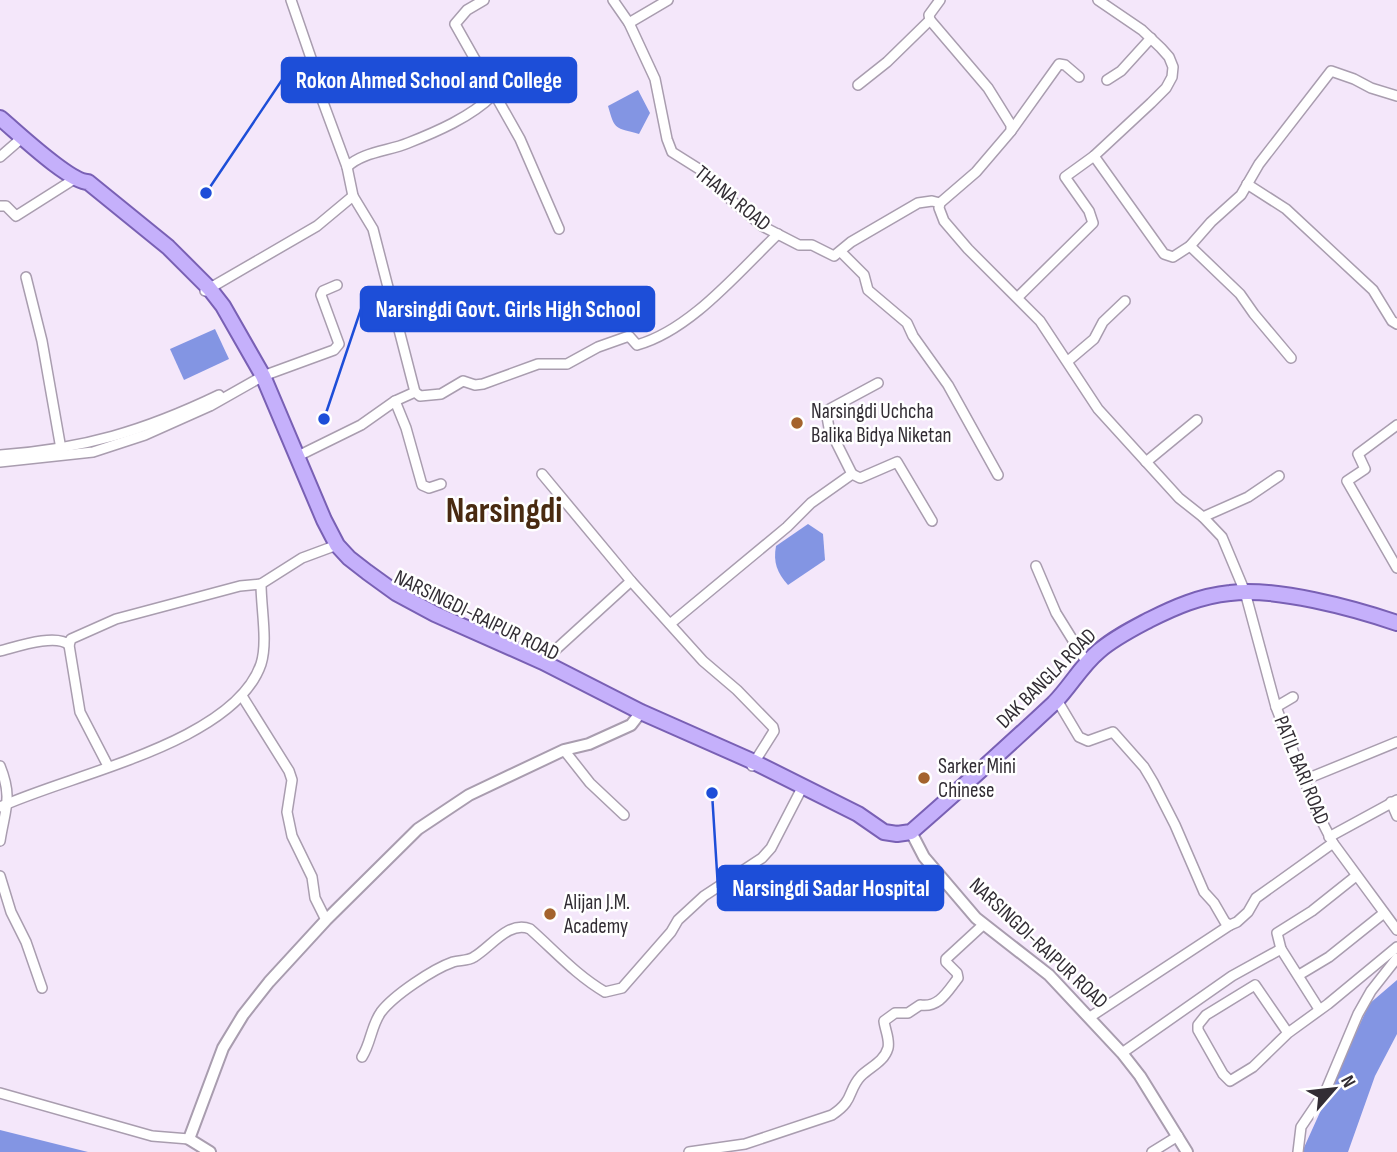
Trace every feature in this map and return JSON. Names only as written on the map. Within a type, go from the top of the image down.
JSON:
[{"type":"main road","name":"NARSINGDI-RAIPUR ROAD","points":[[0,118],[57,167],[92,184],[133,217],[168,247],[223,306],[298,479],[334,546],[349,558],[396,593],[640,715],[864,818],[884,832],[911,832]]},
{"type":"main road","name":"NARSINGDI-RAIPUR ROAD","points":[[256,380],[296,457],[334,546]]},
{"type":"main road","name":"DAK BANGLA ROAD","points":[[911,832],[982,771],[1057,700],[1087,663],[1117,638],[1182,604],[1245,592],[1335,605],[1397,623]]},
{"type":"street","points":[[291,0],[320,94],[347,167],[353,195],[373,229],[401,349],[415,393],[420,396],[441,394],[463,381],[483,384],[538,364],[566,364],[598,347],[629,336],[637,345],[648,342],[692,316],[778,234]]},
{"type":"street","points":[[484,0],[467,10],[455,24],[520,139],[559,229]]},
{"type":"street","name":"THANA ROAD","points":[[613,0],[629,23],[655,79],[667,139],[673,152],[707,174],[731,200],[762,226],[799,245],[820,248],[834,256],[841,251]]},
{"type":"street","points":[[629,23],[668,0]]},
{"type":"street","points":[[940,0],[929,15],[930,20],[996,99],[1009,120],[1011,131]]},
{"type":"street","points":[[1018,297],[1093,223],[1089,211],[1065,177],[1094,156],[1151,103],[1166,88],[1172,77],[1169,57],[1151,38],[1098,0]]},
{"type":"street","points":[[858,85],[887,62],[930,20]]},
{"type":"street","points":[[1107,80],[1121,71],[1151,38]]},
{"type":"street","points":[[998,475],[948,385],[907,323],[868,290],[864,275],[841,251],[850,242],[918,203],[932,201],[940,204],[976,172],[1011,131],[1059,64],[1065,65],[1079,77]]},
{"type":"street","points":[[1094,156],[1164,254],[1173,257],[1189,246],[1241,195],[1259,164],[1331,71],[1397,96]]},
{"type":"street","points":[[347,167],[370,154],[406,144],[436,130],[473,110],[493,95]]},
{"type":"street","points":[[0,157],[23,137]]},
{"type":"street","points":[[0,206],[7,207],[16,216],[79,180]]},
{"type":"street","points":[[1247,184],[1286,209],[1373,290],[1397,324]]},
{"type":"street","points":[[206,290],[317,226],[353,195]]},
{"type":"street","name":"PATIL BARI ROAD","points":[[940,204],[944,221],[1040,321],[1098,409],[1178,498],[1203,517],[1226,543],[1245,592],[1276,707],[1304,780],[1331,840],[1397,930]]},
{"type":"street","points":[[1189,246],[1240,294],[1291,358]]},
{"type":"street","points":[[26,277],[61,449]]},
{"type":"street","points":[[0,455],[61,449],[142,429],[240,384],[338,347],[321,295],[323,291],[337,285]]},
{"type":"street","points":[[1068,361],[1094,339],[1103,322],[1125,302]]},
{"type":"street","points":[[0,462],[69,455],[145,435],[199,411],[256,380]]},
{"type":"street","points":[[878,383],[826,411],[830,428],[852,474],[860,478],[897,462],[932,521]]},
{"type":"street","points":[[296,457],[361,425],[395,401],[415,393]]},
{"type":"street","points":[[395,401],[406,428],[422,485],[429,488],[441,484]]},
{"type":"street","points":[[1146,462],[1197,420]]},
{"type":"street","points":[[1397,425],[1358,454],[1365,469],[1347,481],[1397,568]]},
{"type":"street","points":[[542,474],[631,581],[703,661],[737,690],[773,727],[774,732],[753,765]]},
{"type":"street","points":[[670,624],[787,527],[811,503],[852,474]]},
{"type":"street","points":[[1203,517],[1248,497],[1279,476]]},
{"type":"street","points":[[108,766],[80,712],[69,645],[71,639],[116,619],[240,586],[261,584],[302,558],[334,546]]},
{"type":"street","points":[[1036,566],[1056,612],[1087,663]]},
{"type":"street","points":[[542,665],[631,581]]},
{"type":"street","points":[[5,805],[168,744],[199,729],[242,696],[258,672],[264,649],[261,584]]},
{"type":"street","points":[[0,651],[50,640],[64,641],[69,645]]},
{"type":"street","points":[[242,696],[289,771],[292,780],[287,812],[292,836],[312,877],[315,898],[326,920]]},
{"type":"street","points":[[1276,707],[1293,697]]},
{"type":"street","points":[[1057,700],[1079,737],[1088,741],[1113,732],[1144,767],[1175,825],[1204,892],[1230,925]]},
{"type":"street","points":[[189,1139],[223,1048],[243,1015],[269,982],[326,920],[418,829],[469,795],[564,750],[616,733],[631,725],[640,715]]},
{"type":"street","points":[[1304,780],[1397,742]]},
{"type":"street","points":[[564,750],[590,783],[624,815]]},
{"type":"street","points":[[0,766],[7,787],[0,841]]},
{"type":"street","points":[[362,1056],[380,1013],[390,1002],[444,967],[474,957],[509,930],[519,926],[530,929],[574,971],[597,988],[605,992],[622,988],[671,932],[678,920],[704,896],[762,858],[771,848],[802,789]]},
{"type":"street","points":[[1090,1017],[1237,922],[1248,912],[1256,898],[1331,840],[1394,801],[1397,816]]},
{"type":"street","name":"NARSINGDI-RAIPUR ROAD","points":[[911,832],[924,857],[969,911],[1042,969],[1122,1053],[1140,1076],[1187,1152]]},
{"type":"street","points":[[0,876],[11,912],[26,942],[42,988]]},
{"type":"street","points":[[1319,1009],[1281,950],[1276,934],[1279,929],[1312,911],[1356,876]]},
{"type":"street","points":[[1299,975],[1329,957],[1384,913]]},
{"type":"street","points":[[689,1152],[745,1144],[832,1115],[842,1109],[850,1099],[859,1078],[886,1054],[888,1041],[884,1021],[895,1013],[908,1013],[920,1005],[930,1007],[936,1004],[958,978],[946,959],[984,924]]},
{"type":"street","points":[[1288,1033],[1255,985],[1206,1015],[1198,1025],[1198,1030],[1223,1074],[1230,1081],[1266,1055],[1288,1033],[1397,947]]},
{"type":"street","points":[[1122,1053],[1232,976],[1281,950]]},
{"type":"street","points":[[1298,1152],[1301,1127],[1326,1090],[1358,1014],[1371,991],[1397,958]]},
{"type":"street","points":[[0,1093],[152,1136],[189,1139],[210,1152]]},
{"type":"street","points":[[1152,1152],[1178,1136]]},
{"type":"water","points":[[638,90],[650,113],[639,134],[617,127],[608,106]]},
{"type":"water","points":[[215,329],[229,359],[184,380],[170,349]]},
{"type":"water","points":[[808,524],[823,534],[825,560],[788,585],[777,567],[776,546]]},
{"type":"water","points":[[1397,980],[1397,1034],[1375,1076],[1348,1152],[1302,1152],[1369,1004]]},
{"type":"water","points":[[0,1130],[88,1152],[0,1152]]},
{"type":"place","name":"Rokon Ahmed School and College","points":[[206,193]]},
{"type":"place","name":"Narsingdi Govt. Girls High School","points":[[324,419]]},
{"type":"place","name":"Narsingdi Uchcha Balika Bidya Niketan","points":[[797,423]]},
{"type":"place","name":"Sarker Mini Chinese","points":[[924,778]]},
{"type":"place","name":"Narsingdi Sadar Hospital","points":[[712,793]]},
{"type":"place","name":"Alijan J.M. Academy","points":[[550,914]]},
{"type":"district","name":"Narsingdi","points":[[504,510]]}]
